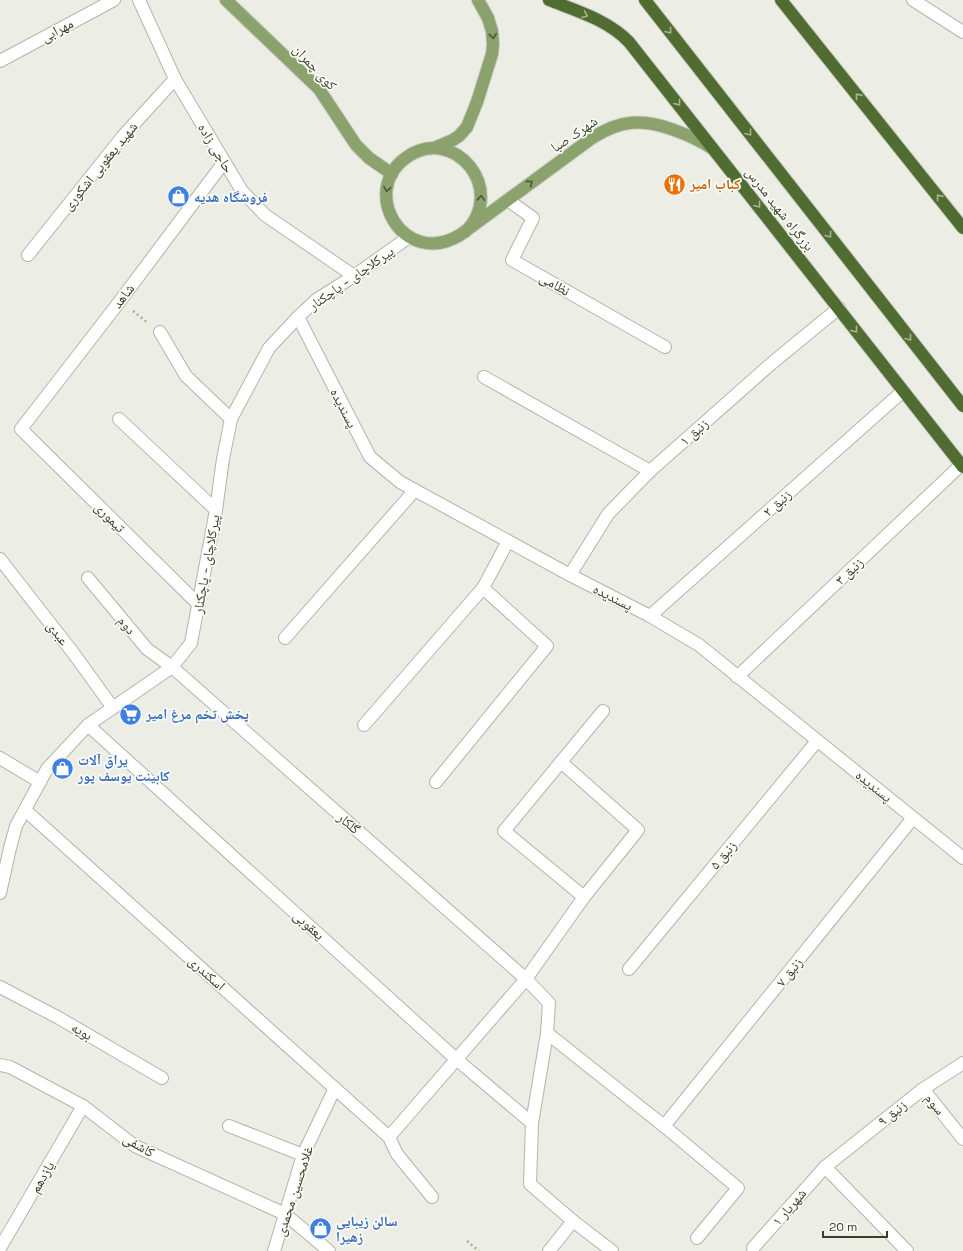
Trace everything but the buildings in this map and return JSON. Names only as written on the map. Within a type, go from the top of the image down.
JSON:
[{"type":"highway","name":"بزرگراه شهید مدرس","points":[[549,0],[602,22],[622,35],[629,42],[962,466]]},
{"type":"highway","name":"بزرگراه شهید مدرس","points":[[645,0],[963,406]]},
{"type":"highway","points":[[781,0],[963,228]]},
{"type":"main road","name":"کوی چمران","points":[[226,0],[319,89],[356,145],[369,158],[392,174]]},
{"type":"main road","points":[[433,148],[448,150],[458,154],[469,164],[478,176],[482,196],[475,220],[465,232],[444,243],[420,242],[409,237],[396,225],[388,208],[386,197],[392,174],[399,164],[408,156],[453,140],[467,127],[477,102],[492,54],[493,44],[492,31],[488,18],[478,0]]},
{"type":"main road","name":"شهرک صبا","points":[[465,232],[592,138],[607,129],[625,123],[641,122],[660,125],[690,136],[715,150]]},
{"type":"street","name":"مهرابی","points":[[0,61],[114,0]]},
{"type":"street","name":"حاجی زاده","points":[[139,0],[175,79],[242,191],[265,215],[354,276]]},
{"type":"street","points":[[913,0],[963,32]]},
{"type":"street","name":"شهید یعقوبی اشکوری","points":[[28,255],[123,136],[175,79]]},
{"type":"street","name":"شاهد","points":[[21,429],[120,301],[224,162]]},
{"type":"street","name":"نظامی","points":[[508,200],[533,218],[512,260],[665,347]]},
{"type":"street","name":"پیرکلاچای - پاچکنار","points":[[0,893],[5,845],[47,769],[88,725],[172,667],[191,643],[216,510],[223,459],[231,419],[269,348],[316,300],[354,276],[409,237]]},
{"type":"street","name":"زنبق ۱","points":[[570,575],[608,514],[650,471],[772,363],[839,308]]},
{"type":"street","name":"پسندیده","points":[[298,317],[370,457],[400,482],[570,575],[650,616],[699,646],[963,858]]},
{"type":"street","points":[[160,332],[186,376],[231,419]]},
{"type":"street","points":[[484,377],[650,471]]},
{"type":"street","name":"زنبق ۲","points":[[650,616],[904,391]]},
{"type":"street","points":[[119,419],[216,510]]},
{"type":"street","name":"تیموری","points":[[21,429],[199,605]]},
{"type":"street","name":"زنبق ۳","points":[[737,677],[962,466]]},
{"type":"street","points":[[285,638],[415,490]]},
{"type":"street","points":[[364,725],[483,588],[508,541]]},
{"type":"street","name":"عبدی","points":[[0,559],[74,654],[113,708]]},
{"type":"street","name":"دوم","points":[[88,578],[146,648],[172,667]]},
{"type":"street","points":[[436,782],[547,646],[483,588]]},
{"type":"street","name":"گلکار","points":[[172,667],[526,979],[549,1003],[547,1033],[532,1123],[530,1184],[573,1221]]},
{"type":"street","points":[[584,897],[504,831],[603,711]]},
{"type":"street","name":"یعقوبی","points":[[88,725],[456,1059],[532,1123]]},
{"type":"street","name":"زنبق ۵","points":[[629,968],[817,741]]},
{"type":"street","points":[[0,758],[40,782]]},
{"type":"street","points":[[432,1197],[397,1154],[389,1137],[526,979],[584,897],[638,830],[561,762]]},
{"type":"street","name":"اسکندری","points":[[25,810],[389,1137]]},
{"type":"street","name":"زنبق ۷","points":[[664,1126],[913,818]]},
{"type":"street","name":"بویه","points":[[0,987],[59,1018],[162,1078]]},
{"type":"street","points":[[547,1033],[664,1126],[738,1188],[696,1238]]},
{"type":"street","name":"زنبق ۹","points":[[825,1167],[923,1088],[963,1063]]},
{"type":"street","name":"کاشفی","points":[[0,1065],[10,1066],[83,1106],[135,1146],[285,1214],[329,1251]]},
{"type":"street","name":"غلامحسین محمدی","points":[[274,1251],[303,1155],[335,1088]]},
{"type":"street","name":"سوم","points":[[923,1088],[963,1139]]},
{"type":"street","name":"یازدهم","points":[[0,1248],[83,1106]]},
{"type":"street","points":[[229,1126],[303,1155]]},
{"type":"street","points":[[825,1167],[907,1251]]},
{"type":"street","name":"شهریار ۱","points":[[753,1248],[825,1167]]},
{"type":"street","points":[[549,1251],[573,1221],[612,1251]]},
{"type":"path","points":[[120,301],[160,332]]},
{"type":"path","points":[[467,1241],[479,1251]]},
{"type":"place","name":"کباب امیر","points":[[674,184]]},
{"type":"place","name":"فروشگاه هدیه","points":[[179,197]]},
{"type":"place","name":"پخش تخم مرغ امیر","points":[[130,714]]},
{"type":"place","name":"یراق آلات کابینت یوسف پور","points":[[62,768]]},
{"type":"place","name":"سالن زیبایی زهیرا","points":[[320,1229]]}]
